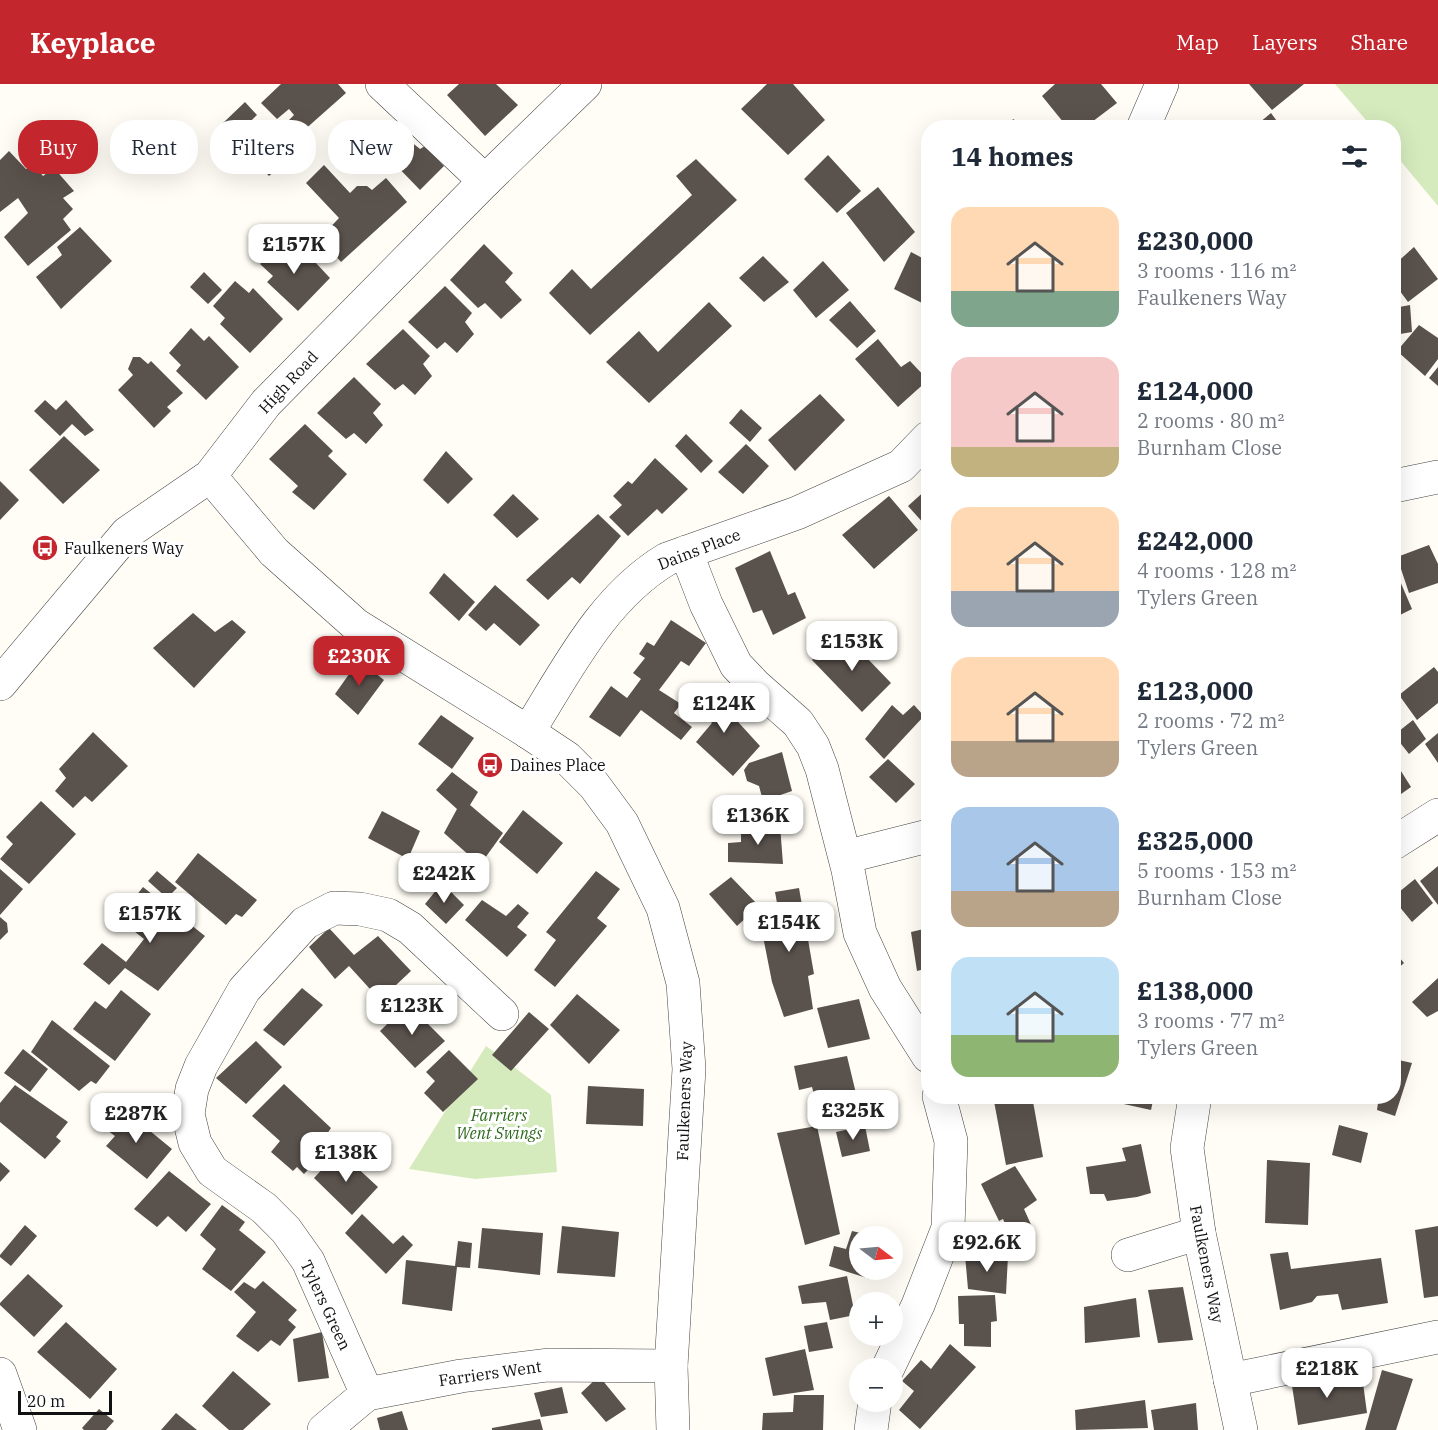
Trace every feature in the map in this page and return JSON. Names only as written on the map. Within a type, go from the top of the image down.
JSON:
[{"type":"street","points":[[382,84],[485,181]]},
{"type":"street","name":"High Road","points":[[0,684],[127,533],[210,477],[266,403],[485,181],[585,84]]},
{"type":"street","points":[[1146,120],[1162,84]]},
{"type":"street","name":"Dains Place","points":[[528,732],[598,623],[624,591],[651,568],[667,559],[797,513],[901,466],[921,445]]},
{"type":"street","name":"Faulkeners Way","points":[[210,477],[274,552],[356,625],[567,758],[594,785],[622,823],[663,908],[683,983],[689,1069],[671,1366],[673,1430]]},
{"type":"street","points":[[1401,485],[1438,477]]},
{"type":"street","points":[[686,552],[706,604],[736,664],[755,685],[798,723],[813,746],[822,769],[845,858],[860,933],[885,988],[921,1045]]},
{"type":"street","points":[[1401,839],[1438,815]]},
{"type":"street","points":[[845,858],[921,838]]},
{"type":"street","name":"Tylers Green","points":[[367,1394],[308,1261],[286,1230],[264,1208],[212,1171],[195,1143],[188,1114],[192,1089],[201,1066],[244,990],[305,923],[334,908],[360,909],[388,915],[410,928],[502,1014]]},
{"type":"street","points":[[893,1358],[918,1305],[948,1228],[951,1141],[941,1104]]},
{"type":"street","name":"Faulkeners Way","points":[[1194,1104],[1187,1148],[1199,1233],[1241,1430]]},
{"type":"street","points":[[1128,1255],[1199,1233]]},
{"type":"street","points":[[1230,1380],[1438,1337]]},
{"type":"street","name":"Farriers Went","points":[[324,1430],[367,1394],[461,1376],[549,1365],[671,1366]]},
{"type":"street","points":[[0,1374],[20,1430]]},
{"type":"street","points":[[871,1430],[873,1412]]},
{"type":"green space","points":[[1335,84],[1438,84],[1438,206],[1401,161],[1401,120],[1366,120]]},
{"type":"green space","name":"Farriers Went Swings","points":[[486,1046],[551,1095],[557,1172],[475,1179],[409,1169]]},
{"type":"building","points":[[281,84],[338,84],[346,93],[316,120],[289,120],[294,115],[289,109],[277,119],[261,103]]},
{"type":"building","points":[[459,84],[496,84],[518,105],[485,136],[447,95]]},
{"type":"building","points":[[767,84],[793,84],[825,120],[788,155],[741,109]]},
{"type":"building","points":[[1055,84],[1101,84],[1117,103],[1095,120],[1062,120],[1042,96]]},
{"type":"building","points":[[1249,84],[1304,84],[1272,110]]},
{"type":"building","points":[[245,102],[257,115],[252,120],[226,120]]},
{"type":"building","points":[[1271,113],[1276,120],[1263,120]]},
{"type":"building","points":[[414,144],[420,149],[425,146],[444,166],[420,190],[405,174],[414,174]]},
{"type":"building","points":[[9,151],[18,161],[18,174],[41,174],[43,176],[59,174],[74,191],[63,198],[73,209],[63,219],[71,230],[28,266],[4,237],[28,213],[18,198],[0,212],[0,160]]},
{"type":"building","points":[[828,155],[861,191],[837,213],[804,179]]},
{"type":"building","points":[[696,159],[737,200],[590,335],[549,293],[572,269],[591,289],[692,195],[676,176]]},
{"type":"building","points":[[324,165],[328,169],[328,174],[332,174],[350,193],[357,186],[367,186],[372,190],[386,178],[407,202],[341,262],[320,238],[339,218],[306,183]]},
{"type":"building","points":[[878,187],[915,232],[884,262],[846,213]]},
{"type":"building","points":[[80,227],[112,261],[61,309],[36,277],[62,255],[57,247]]},
{"type":"building","points":[[283,240],[295,252],[300,246],[330,278],[298,311],[267,282],[273,276],[260,264]]},
{"type":"building","points":[[484,244],[513,273],[505,282],[522,300],[501,319],[485,303],[478,308],[450,280]]},
{"type":"building","points":[[1414,247],[1438,279],[1408,302],[1401,292],[1401,259]]},
{"type":"building","points":[[911,252],[921,257],[921,302],[894,289]]},
{"type":"building","points":[[763,256],[789,282],[764,302],[739,278]]},
{"type":"building","points":[[823,261],[849,290],[816,318],[793,290]]},
{"type":"building","points":[[204,272],[222,290],[208,304],[190,287]]},
{"type":"building","points":[[235,281],[249,293],[253,288],[283,319],[250,353],[220,324],[225,318],[213,306]]},
{"type":"building","points":[[445,286],[472,313],[465,322],[474,334],[457,353],[445,342],[437,349],[408,322]]},
{"type":"building","points":[[850,301],[876,331],[857,348],[829,320]]},
{"type":"building","points":[[709,302],[732,326],[649,403],[606,362],[639,331],[658,352]]},
{"type":"building","points":[[1410,305],[1412,332],[1401,334],[1401,307]]},
{"type":"building","points":[[1419,325],[1438,338],[1438,359],[1425,376],[1401,355],[1401,346]]},
{"type":"building","points":[[191,328],[204,341],[209,336],[239,367],[206,400],[176,371],[181,365],[169,353]]},
{"type":"building","points":[[403,329],[430,356],[423,364],[432,376],[415,395],[403,384],[395,390],[366,364]]},
{"type":"building","points":[[878,339],[901,367],[910,361],[921,373],[921,386],[898,407],[855,359]]},
{"type":"building","points":[[133,357],[140,357],[148,364],[151,361],[183,393],[167,407],[171,411],[154,428],[118,390],[133,375],[128,369]]},
{"type":"building","points":[[1438,367],[1438,386],[1429,378]]},
{"type":"building","points":[[354,377],[381,404],[373,413],[383,425],[366,444],[354,433],[346,439],[317,413]]},
{"type":"building","points":[[820,394],[845,420],[795,471],[768,440]]},
{"type":"building","points":[[45,400],[56,410],[66,400],[94,430],[85,436],[72,424],[60,436],[34,411]]},
{"type":"building","points":[[741,409],[762,428],[750,442],[729,423]]},
{"type":"building","points":[[305,424],[333,451],[328,456],[347,474],[314,510],[292,492],[298,486],[269,459]]},
{"type":"building","points":[[686,434],[713,461],[701,473],[675,446]]},
{"type":"building","points":[[64,436],[100,470],[63,504],[29,470]]},
{"type":"building","points":[[746,444],[769,466],[743,494],[718,472]]},
{"type":"building","points":[[446,451],[473,479],[448,504],[423,480]]},
{"type":"building","points":[[655,458],[688,489],[662,514],[657,509],[628,536],[609,517],[622,505],[613,496],[628,481],[632,484]]},
{"type":"building","points":[[0,481],[19,500],[0,520]]},
{"type":"building","points":[[513,494],[539,519],[517,538],[493,515]]},
{"type":"building","points":[[921,494],[921,520],[908,506]]},
{"type":"building","points":[[889,496],[918,530],[874,569],[842,535]]},
{"type":"building","points":[[598,514],[621,536],[580,584],[572,577],[548,600],[526,580]]},
{"type":"building","points":[[1429,545],[1438,564],[1438,583],[1409,593],[1401,569],[1401,556]]},
{"type":"building","points":[[770,551],[788,595],[795,592],[806,618],[773,635],[762,610],[753,613],[735,568]]},
{"type":"building","points":[[444,573],[475,602],[459,621],[429,593]]},
{"type":"building","points":[[1401,583],[1412,609],[1401,614]]},
{"type":"building","points":[[495,585],[540,625],[520,646],[494,623],[486,631],[468,615]]},
{"type":"building","points":[[193,613],[215,632],[232,620],[246,632],[194,688],[153,648]]},
{"type":"building","points":[[671,620],[706,643],[689,666],[681,661],[659,690],[681,704],[674,713],[692,727],[681,740],[641,710],[620,737],[589,717],[611,686],[627,698],[641,679],[633,673],[645,658],[639,654],[647,642],[654,646]]},
{"type":"building","points":[[841,631],[891,683],[862,712],[812,660]]},
{"type":"building","points":[[359,660],[384,680],[358,715],[335,694]]},
{"type":"building","points":[[1434,667],[1438,672],[1438,703],[1417,720],[1401,698],[1401,693]]},
{"type":"building","points":[[709,686],[733,708],[729,712],[760,746],[733,776],[696,742],[712,723],[694,702]]},
{"type":"building","points":[[892,705],[903,715],[914,705],[921,713],[921,719],[884,759],[865,739]]},
{"type":"building","points":[[441,715],[474,738],[452,769],[418,744]]},
{"type":"building","points":[[1413,720],[1426,739],[1409,754],[1401,744],[1401,729]]},
{"type":"building","points":[[93,732],[128,766],[92,802],[85,796],[73,808],[55,791],[66,778],[59,769]]},
{"type":"building","points":[[1438,733],[1438,763],[1425,744]]},
{"type":"building","points":[[782,752],[792,791],[763,801],[759,786],[747,781],[744,770],[749,763]]},
{"type":"building","points":[[888,759],[915,784],[896,803],[869,777]]},
{"type":"building","points":[[1401,771],[1411,787],[1401,794]]},
{"type":"building","points":[[452,772],[478,792],[470,805],[503,833],[480,865],[444,833],[457,809],[436,790]]},
{"type":"building","points":[[731,799],[755,800],[755,823],[730,824]]},
{"type":"building","points":[[41,801],[76,834],[29,884],[0,859],[13,844],[6,837]]},
{"type":"building","points":[[523,810],[563,843],[537,874],[499,842]]},
{"type":"building","points":[[382,811],[420,831],[408,859],[368,838]]},
{"type":"building","points":[[780,825],[783,864],[728,862],[728,843],[741,842],[741,827]]},
{"type":"building","points":[[198,853],[257,900],[242,917],[236,914],[226,925],[175,882]]},
{"type":"building","points":[[1438,866],[1438,905],[1420,881]]},
{"type":"building","points":[[0,869],[23,889],[0,915]]},
{"type":"building","points":[[157,871],[177,888],[167,898],[148,881]]},
{"type":"building","points":[[596,871],[620,889],[597,918],[607,926],[555,987],[534,970],[556,940],[546,932]]},
{"type":"building","points":[[731,877],[759,906],[737,926],[709,894]]},
{"type":"building","points":[[1415,879],[1433,903],[1412,922],[1401,909],[1401,890]]},
{"type":"building","points":[[442,883],[464,905],[446,924],[425,904]]},
{"type":"building","points":[[143,887],[205,936],[158,991],[125,968],[109,985],[83,964],[102,943],[126,962],[144,939],[134,931],[140,922],[125,910]]},
{"type":"building","points":[[799,888],[814,974],[808,976],[813,1009],[784,1017],[772,982],[760,921],[779,914],[775,892]]},
{"type":"building","points":[[482,900],[506,916],[518,904],[529,913],[517,927],[527,935],[507,957],[465,920]]},
{"type":"building","points":[[0,917],[7,923],[8,932],[0,940]]},
{"type":"building","points":[[329,928],[354,955],[378,936],[411,971],[380,1000],[349,966],[335,979],[309,947]]},
{"type":"building","points":[[921,930],[921,970],[917,971],[911,932]]},
{"type":"building","points":[[1438,978],[1438,1011],[1427,1017],[1412,1002]]},
{"type":"building","points":[[302,988],[323,1005],[284,1046],[263,1030]]},
{"type":"building","points":[[121,990],[151,1014],[115,1061],[73,1029],[95,1001],[106,1009]]},
{"type":"building","points":[[577,994],[620,1030],[589,1064],[550,1025]]},
{"type":"building","points":[[859,999],[870,1039],[828,1048],[817,1008]]},
{"type":"building","points":[[408,1004],[445,1041],[415,1068],[380,1031]]},
{"type":"building","points":[[529,1012],[549,1029],[511,1071],[492,1055]]},
{"type":"building","points":[[52,1020],[110,1066],[96,1084],[91,1081],[79,1091],[31,1052]]},
{"type":"building","points":[[256,1041],[282,1067],[246,1104],[216,1078]]},
{"type":"building","points":[[23,1049],[48,1069],[30,1092],[4,1073]]},
{"type":"building","points":[[449,1050],[478,1079],[443,1112],[424,1093],[435,1081],[426,1072]]},
{"type":"building","points":[[847,1056],[859,1106],[819,1114],[812,1087],[799,1090],[794,1066]]},
{"type":"building","points":[[1401,1061],[1412,1063],[1401,1097]]},
{"type":"building","points":[[284,1084],[331,1128],[325,1137],[333,1144],[304,1174],[297,1167],[293,1171],[271,1152],[280,1141],[252,1116]]},
{"type":"building","points":[[15,1085],[68,1122],[56,1137],[61,1141],[45,1159],[0,1122],[0,1103]]},
{"type":"building","points":[[588,1086],[644,1089],[643,1126],[586,1124]]},
{"type":"building","points":[[995,1104],[1033,1104],[1043,1157],[1006,1165]]},
{"type":"building","points":[[1124,1104],[1152,1104],[1151,1110]]},
{"type":"building","points":[[1378,1104],[1399,1104],[1395,1116],[1377,1110]]},
{"type":"building","points":[[122,1108],[172,1149],[147,1179],[106,1146],[115,1136],[104,1128]]},
{"type":"building","points":[[1339,1125],[1368,1133],[1361,1163],[1332,1155]]},
{"type":"building","points":[[817,1126],[840,1234],[805,1245],[777,1133]]},
{"type":"building","points":[[865,1126],[870,1151],[842,1157],[836,1132]]},
{"type":"building","points":[[1141,1144],[1151,1193],[1107,1201],[1104,1194],[1090,1194],[1086,1167],[1126,1161],[1122,1148]]},
{"type":"building","points":[[339,1151],[378,1187],[352,1215],[314,1178]]},
{"type":"building","points":[[1267,1160],[1310,1163],[1308,1225],[1265,1223]]},
{"type":"building","points":[[0,1162],[10,1171],[0,1182]]},
{"type":"building","points":[[1015,1166],[1037,1200],[1024,1209],[1033,1229],[1012,1240],[1003,1219],[999,1221],[981,1184]]},
{"type":"building","points":[[169,1171],[211,1204],[186,1232],[168,1216],[157,1227],[134,1209]]},
{"type":"building","points":[[222,1205],[245,1222],[239,1230],[266,1252],[231,1291],[202,1269],[216,1249],[200,1235]]},
{"type":"building","points":[[362,1214],[393,1244],[403,1235],[413,1245],[386,1274],[345,1233]]},
{"type":"building","points":[[25,1225],[37,1236],[11,1266],[0,1255]]},
{"type":"building","points":[[562,1226],[619,1232],[615,1277],[557,1273]]},
{"type":"building","points":[[1438,1226],[1438,1296],[1424,1298],[1415,1230]]},
{"type":"building","points":[[482,1228],[543,1233],[540,1275],[478,1268]]},
{"type":"building","points":[[849,1240],[849,1272],[829,1266],[834,1246],[846,1249]]},
{"type":"building","points":[[458,1241],[472,1243],[470,1268],[457,1267],[452,1311],[402,1304],[406,1260],[455,1266]]},
{"type":"building","points":[[1288,1252],[1291,1269],[1381,1258],[1388,1303],[1342,1310],[1338,1294],[1317,1296],[1312,1302],[1280,1310],[1270,1254]]},
{"type":"building","points":[[965,1255],[1008,1256],[1006,1294],[968,1289]]},
{"type":"building","points":[[28,1274],[63,1306],[34,1337],[0,1305]]},
{"type":"building","points":[[847,1276],[850,1292],[849,1316],[830,1320],[826,1302],[802,1304],[798,1286]]},
{"type":"building","points":[[263,1281],[297,1310],[288,1320],[296,1327],[280,1346],[271,1340],[258,1352],[236,1336],[256,1312],[234,1292],[244,1282],[255,1289]]},
{"type":"building","points":[[1183,1287],[1193,1340],[1158,1343],[1148,1290]]},
{"type":"building","points":[[995,1295],[997,1321],[991,1322],[991,1347],[964,1346],[964,1324],[959,1324],[958,1296]]},
{"type":"building","points":[[1136,1298],[1140,1337],[1085,1343],[1084,1307]]},
{"type":"building","points":[[66,1322],[117,1369],[90,1399],[37,1352]]},
{"type":"building","points":[[827,1322],[833,1348],[809,1352],[804,1326]]},
{"type":"building","points":[[322,1332],[329,1378],[298,1382],[293,1339]]},
{"type":"building","points":[[950,1344],[976,1367],[920,1429],[901,1412],[903,1405],[914,1391],[903,1380],[921,1360],[931,1369]]},
{"type":"building","points":[[805,1349],[814,1390],[773,1396],[765,1358]]},
{"type":"building","points":[[1382,1370],[1413,1379],[1396,1430],[1365,1430]]},
{"type":"building","points":[[233,1371],[271,1404],[243,1430],[229,1430],[202,1406]]},
{"type":"building","points":[[1337,1372],[1341,1386],[1363,1383],[1367,1413],[1298,1425],[1291,1379]]},
{"type":"building","points":[[599,1376],[626,1409],[606,1422],[581,1393]]},
{"type":"building","points":[[562,1387],[568,1413],[541,1417],[534,1393]]},
{"type":"building","points":[[794,1395],[824,1395],[823,1430],[762,1430],[763,1413],[793,1412]]},
{"type":"building","points":[[1145,1400],[1148,1428],[1076,1430],[1075,1410]]},
{"type":"building","points":[[1196,1403],[1198,1430],[1154,1430],[1151,1410]]},
{"type":"building","points":[[99,1409],[114,1421],[106,1430],[84,1430],[82,1428]]},
{"type":"building","points":[[402,1411],[408,1430],[380,1430],[377,1418]]},
{"type":"building","points":[[176,1413],[197,1430],[161,1430]]},
{"type":"building","points":[[540,1419],[543,1430],[492,1430],[492,1428]]},
{"type":"place","name":"Faulkeners Way","points":[[45,548]]},
{"type":"place","name":"Daines Place","points":[[490,765]]}]
